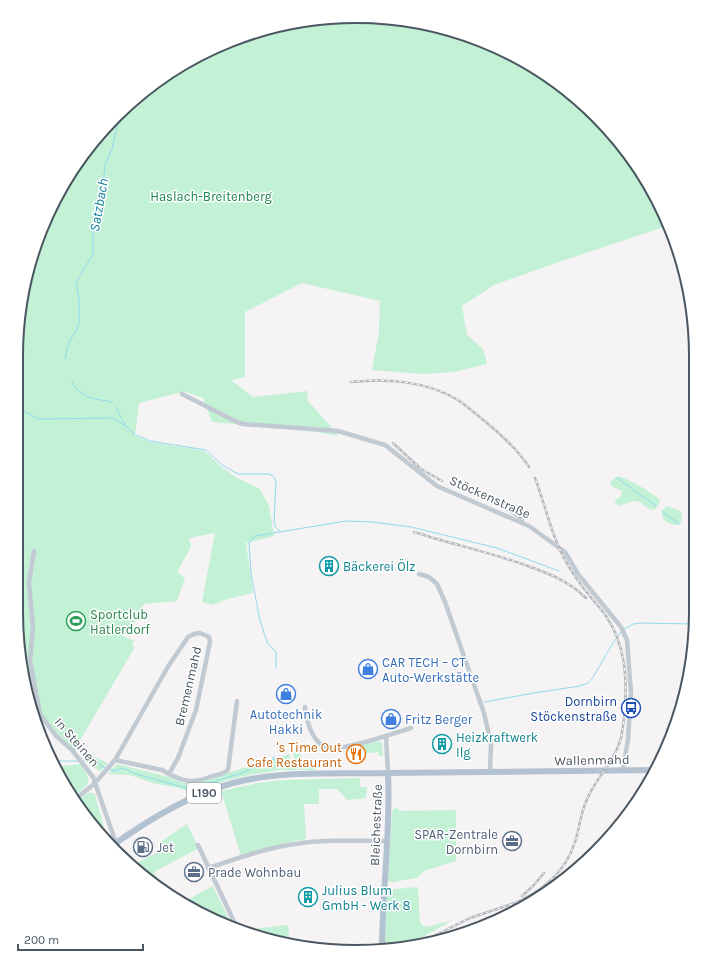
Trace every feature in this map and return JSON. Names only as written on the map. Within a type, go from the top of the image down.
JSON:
[{"type":"main road","name":"Wallenmahd","points":[[116,842],[171,808],[197,796],[234,783],[276,776],[649,770]]},
{"type":"main road","name":"Bleichestraße","points":[[382,944],[387,840],[388,773]]},
{"type":"street","name":"Stöckenstraße","points":[[182,394],[236,422],[243,424],[338,431],[385,445],[437,486],[529,526],[565,552],[578,574],[621,627],[627,640],[632,693],[628,739],[623,770]]},
{"type":"street","name":"In Steinen","points":[[34,551],[29,584],[33,628],[30,660],[40,714],[49,728],[72,750],[93,777],[112,838]]},
{"type":"street","points":[[419,574],[429,577],[437,584],[445,602],[484,713],[491,744],[490,772]]},
{"type":"street","name":"Bremenmahd","points":[[79,797],[95,783],[111,766],[177,652],[188,637],[194,634],[205,634],[209,637],[210,642],[196,710],[178,758],[169,774]]},
{"type":"street","points":[[115,760],[162,770],[185,781],[194,782],[228,770],[237,701]]},
{"type":"street","points":[[305,707],[305,713],[312,733],[320,744],[330,748],[341,748],[411,728]]},
{"type":"street","points":[[386,736],[388,773]]},
{"type":"street","points":[[208,868],[270,849],[294,844],[325,840],[387,840]]},
{"type":"street","points":[[198,845],[234,922]]},
{"type":"green space","name":"Haslach-Breitenberg","points":[[356,23],[399,26],[421,29],[463,41],[503,57],[541,79],[576,106],[606,136],[633,171],[655,209],[663,227],[494,285],[462,306],[467,335],[483,349],[487,364],[453,372],[423,374],[372,370],[379,332],[380,301],[302,283],[245,312],[245,377],[231,380],[253,397],[307,391],[308,401],[339,436],[299,429],[212,422],[203,398],[186,392],[139,403],[135,436],[150,442],[205,451],[220,466],[237,478],[260,489],[269,506],[274,536],[246,543],[253,593],[224,600],[213,605],[202,602],[215,533],[189,538],[191,547],[177,572],[185,578],[177,601],[144,604],[138,618],[123,636],[134,641],[132,645],[135,647],[79,742],[76,752],[56,734],[43,717],[28,670],[23,612],[23,356],[26,313],[34,270],[48,229],[57,209],[79,171],[106,136],[136,106],[153,92],[171,79],[209,57],[229,48],[270,34],[291,29],[334,24]]},
{"type":"green space","points":[[618,476],[651,493],[660,500],[659,505],[654,510],[651,510],[637,501],[618,506],[614,501],[621,496],[622,491],[611,486],[610,482]]},
{"type":"green space","points":[[667,506],[680,511],[682,515],[681,522],[674,525],[666,522],[662,514],[663,510]]},
{"type":"green space","points":[[378,741],[382,743],[383,756],[379,756],[378,752],[361,754],[359,746]]},
{"type":"green space","points":[[299,750],[302,759],[294,763],[296,769],[315,766],[315,770],[281,770],[255,774],[235,778],[189,792],[179,788],[152,783],[130,775],[108,774],[117,764],[169,777],[184,783],[197,783],[243,768],[269,764],[268,763],[289,754],[291,762],[295,761],[293,752]]},
{"type":"green space","points":[[88,754],[108,763],[101,771],[90,766],[82,755]]},
{"type":"green space","points":[[80,764],[87,776],[88,784],[77,794],[61,766]]},
{"type":"green space","points":[[360,778],[360,787],[367,787],[366,798],[347,800],[337,789],[319,789],[319,804],[304,804],[306,839],[284,843],[241,856],[221,791],[258,783],[284,780]]},
{"type":"green space","points":[[88,793],[93,793],[95,795],[105,831],[92,815],[80,799]]},
{"type":"green space","points":[[397,808],[400,811],[456,810],[456,861],[424,871],[417,878],[389,882],[392,813],[393,809]]},
{"type":"green space","points":[[187,824],[199,848],[154,872],[158,880],[137,863],[166,848],[162,841]]},
{"type":"green space","points":[[213,886],[229,920],[209,911],[188,899]]},
{"type":"green space","points":[[418,887],[420,922],[423,926],[427,927],[453,920],[418,939],[383,944],[386,890]]},
{"type":"green space","points":[[288,925],[289,939],[270,934],[254,929]]},
{"type":"waterway","name":"Satzbach","points":[[65,358],[69,342],[79,323],[79,299],[76,284],[93,255],[93,229],[98,214],[98,205],[104,191],[103,184],[105,165],[112,149],[118,124]]},
{"type":"waterway","name":"Satzbach","points":[[72,382],[84,395],[94,399],[112,402]]},
{"type":"waterway","name":"Satzbach","points":[[116,407],[125,425]]},
{"type":"waterway","points":[[23,411],[39,419],[112,418],[126,426],[134,434],[150,441],[206,450],[222,465],[238,474],[269,474],[273,476],[276,481],[274,523],[276,528],[280,531]]},
{"type":"waterway","points":[[617,478],[656,506]]},
{"type":"waterway","points":[[662,511],[679,524]]},
{"type":"waterway","points":[[276,668],[276,652],[268,644],[264,633],[259,616],[251,573],[249,543],[255,536],[346,521],[372,522],[411,527],[497,548],[559,571]]},
{"type":"waterway","points":[[623,630],[633,624],[640,623],[688,624]]},
{"type":"waterway","points":[[484,702],[580,686],[588,683],[621,632]]},
{"type":"waterway","points":[[272,760],[274,756]]},
{"type":"waterway","points":[[110,769],[115,771],[123,768],[136,774],[190,789],[242,773],[277,758]]},
{"type":"waterway","points":[[58,761],[78,761]]},
{"type":"waterway","points":[[84,761],[95,762],[105,768]]},
{"type":"railway","points":[[351,382],[378,380],[406,382],[446,394],[458,400],[499,433],[515,449],[529,467]]},
{"type":"railway","points":[[393,443],[421,469],[442,481]]},
{"type":"railway","points":[[533,894],[558,873],[571,853],[583,809],[589,795],[614,756],[622,735],[626,684],[621,649],[617,638],[606,616],[576,579],[562,555],[553,534],[535,478]]},
{"type":"railway","points":[[496,502],[523,520]]},
{"type":"railway","points":[[414,532],[498,556],[542,571],[565,582],[586,598]]},
{"type":"railway","points":[[522,896],[544,873]]},
{"type":"railway","points":[[510,905],[528,896]]},
{"type":"railway","points":[[434,936],[470,918],[515,903]]},
{"type":"place","name":"Bäckerei Ölz","points":[[329,566]]},
{"type":"place","name":"Sportclub Hatlerdorf","points":[[76,621]]},
{"type":"place","name":"CAR TECH – CT Auto-Werkstätte","points":[[368,669]]},
{"type":"place","name":"Autotechnik Hakki","points":[[286,694]]},
{"type":"place","name":"Dornbirn Stöckenstraße","points":[[631,708]]},
{"type":"place","name":"Fritz Berger","points":[[391,719]]},
{"type":"place","name":"Heizkraftwerk Ilg","points":[[442,744]]},
{"type":"place","name":"'s Time Out Cafe Restaurant","points":[[356,754]]},
{"type":"place","name":"SPAR-Zentrale Dornbirn","points":[[512,841]]},
{"type":"place","name":"Jet","points":[[143,847]]},
{"type":"place","name":"Prade Wohnbau","points":[[194,872]]},
{"type":"place","name":"Julius Blum GmbH - Werk 8","points":[[308,897]]}]
